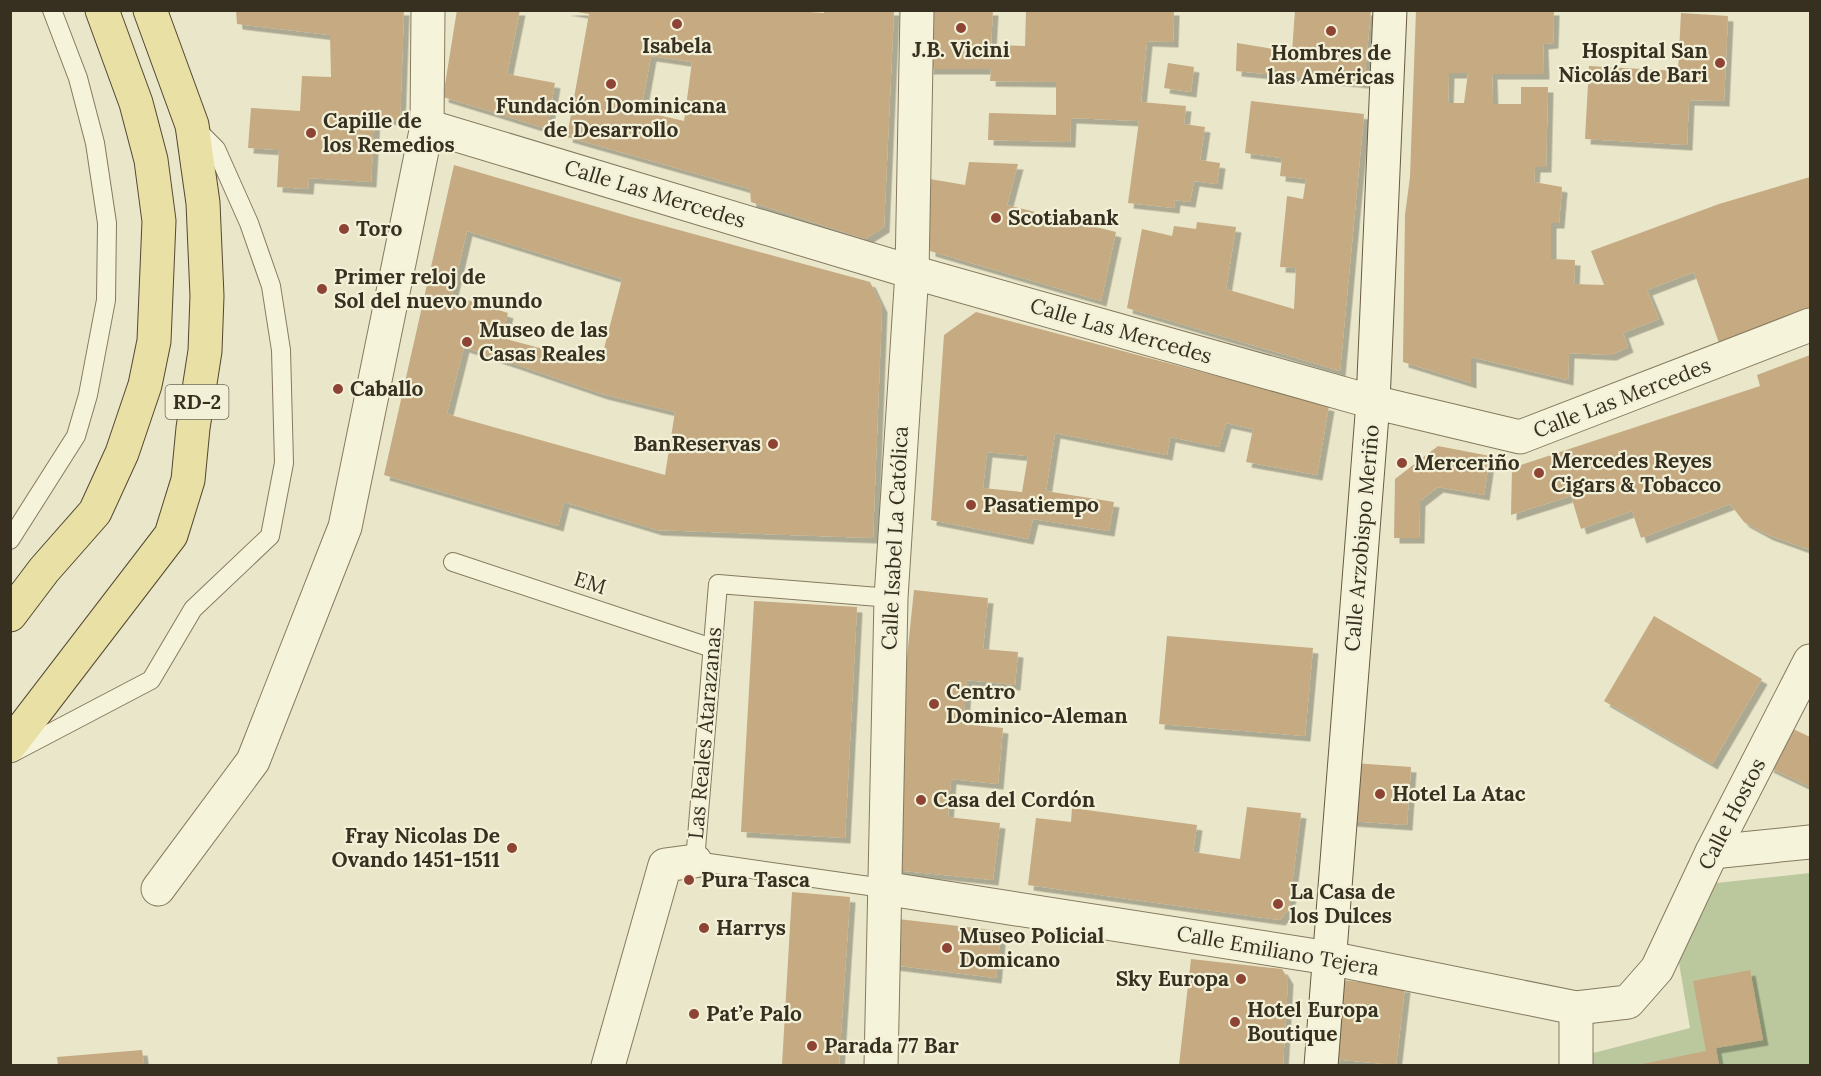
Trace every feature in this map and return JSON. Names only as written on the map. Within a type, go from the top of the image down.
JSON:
[{"type":"main road","name":"RD-2","points":[[10,615],[44,570],[94,512],[122,453],[145,385],[154,341],[159,221],[151,160],[136,103],[102,10]]},
{"type":"main road","name":"RD-2","points":[[10,746],[171,535],[188,480],[193,428],[205,351],[207,296],[203,203],[192,125],[150,10]]},
{"type":"street","points":[[158,889],[253,761],[345,527],[427,126],[428,10]]},
{"type":"street","name":"Calle Isabel La Católica","points":[[881,1065],[891,598],[912,272],[917,10]]},
{"type":"street","name":"Calle Arzobispo Meriño","points":[[1321,1065],[1373,402],[1390,10]]},
{"type":"street","name":"Calle Las Mercedes","points":[[427,126],[912,272],[1373,402],[1520,437],[1810,325]]},
{"type":"street","name":"Calle Hostos","points":[[1658,969],[1712,852],[1810,661]]},
{"type":"street","points":[[1712,852],[1810,842]]},
{"type":"street","name":"Las Reales Atarazanas","points":[[608,1065],[665,865],[695,861]]},
{"type":"street","name":"Calle Emiliano Tejera","points":[[883,888],[1329,958],[1576,1008],[1628,1002],[1658,969]]},
{"type":"street","points":[[1576,1008],[1576,1065]]},
{"type":"lane","points":[[10,540],[76,436],[88,395],[106,300],[107,223],[95,143],[78,78],[52,10]]},
{"type":"lane","points":[[10,754],[152,680],[193,609],[270,536],[284,463],[281,350],[271,286],[249,222],[216,149],[192,125]]},
{"type":"lane","name":"EM","points":[[453,562],[712,648]]},
{"type":"lane","name":"Las Reales Atarazanas","points":[[695,861],[718,584],[891,598]]},
{"type":"lane","points":[[695,861],[883,888]]},
{"type":"green space","points":[[1810,873],[1810,1065],[1579,1066],[1578,1057],[1690,1028],[1679,963],[1699,904],[1716,883]]},
{"type":"building","points":[[236,10],[404,10],[400,121],[375,117],[371,182],[309,178],[308,189],[277,187],[279,150],[248,148],[251,108],[300,111],[302,76],[331,77],[330,35],[237,24]]},
{"type":"building","points":[[457,10],[520,10],[507,74],[555,83],[547,129],[443,97]]},
{"type":"building","points":[[565,10],[777,10],[824,13],[824,10],[894,10],[884,227],[865,239],[751,202],[750,189],[567,137],[589,14]],"holes":[[[651,56],[692,62],[684,121],[641,111]]]},
{"type":"building","points":[[931,10],[993,10],[991,45],[1025,46],[1026,10],[1174,10],[1173,42],[1147,41],[1141,102],[1186,106],[1184,124],[1205,127],[1200,160],[1220,163],[1217,184],[1194,181],[1190,202],[1175,200],[1174,208],[1128,203],[1139,121],[1071,118],[1070,142],[988,140],[989,113],[1056,115],[1056,82],[990,81],[991,69],[928,69]]},
{"type":"building","points":[[1295,10],[1371,10],[1364,83],[1236,71],[1237,43],[1292,52]]},
{"type":"building","points":[[1416,10],[1554,10],[1553,43],[1543,44],[1544,74],[1492,74],[1493,104],[1521,104],[1521,87],[1548,87],[1546,167],[1535,167],[1534,182],[1562,187],[1559,223],[1551,223],[1551,259],[1575,260],[1574,284],[1604,285],[1591,251],[1719,204],[1810,177],[1810,307],[1719,343],[1694,272],[1647,290],[1659,319],[1623,333],[1628,347],[1611,355],[1569,353],[1568,380],[1471,357],[1471,383],[1403,362],[1405,215],[1410,177]],"holes":[[[1449,73],[1468,73],[1464,103],[1448,103]]]},
{"type":"building","name":"Hospital San Nicolás de Bari","points":[[1681,13],[1728,16],[1724,101],[1689,100],[1687,145],[1585,139],[1589,66],[1678,71]]},
{"type":"building","points":[[1168,63],[1194,67],[1191,92],[1164,88]]},
{"type":"building","points":[[1251,101],[1364,114],[1340,371],[1127,308],[1142,229],[1172,236],[1174,226],[1196,229],[1197,222],[1236,227],[1226,289],[1294,309],[1296,268],[1280,267],[1287,196],[1303,199],[1306,179],[1280,176],[1282,158],[1245,153]]},
{"type":"building","name":"Scotiabank","points":[[969,162],[1018,164],[1007,205],[1116,232],[1101,301],[930,251],[930,179],[965,185]]},
{"type":"building","points":[[454,165],[635,218],[870,282],[882,307],[873,538],[657,530],[564,502],[558,526],[384,475]],"holes":[[[467,231],[622,279],[600,364],[502,338],[508,313],[452,295]],[[464,347],[602,394],[675,412],[665,475],[447,414]]]},
{"type":"building","points":[[976,312],[1329,406],[1317,475],[1246,462],[1253,429],[1226,423],[1219,447],[1170,437],[1167,455],[1055,433],[1046,491],[1114,502],[1109,531],[1033,519],[1028,539],[931,520],[944,335]],"holes":[[[987,452],[1028,456],[1022,492],[983,488]]]},
{"type":"building","points":[[1810,355],[1810,550],[1768,535],[1744,522],[1730,504],[1641,538],[1632,511],[1581,529],[1571,496],[1511,515],[1512,468],[1760,386],[1757,375]]},
{"type":"building","points":[[1438,446],[1490,456],[1484,495],[1438,487],[1420,501],[1419,538],[1394,538],[1395,479]]},
{"type":"building","points":[[914,590],[988,598],[983,649],[1018,652],[1015,685],[967,680],[963,724],[1003,728],[998,784],[951,779],[948,817],[1000,823],[993,880],[885,869]]},
{"type":"building","points":[[754,601],[857,607],[845,838],[741,832]]},
{"type":"building","points":[[1654,616],[1762,679],[1712,764],[1604,701]]},
{"type":"building","points":[[1167,636],[1313,648],[1305,736],[1159,724]]},
{"type":"building","points":[[1787,726],[1810,737],[1810,787],[1768,767]]},
{"type":"building","name":"Hotel La Atac","points":[[1353,763],[1411,767],[1407,825],[1349,821]]},
{"type":"building","points":[[1247,807],[1301,813],[1289,909],[1280,920],[1028,885],[1036,818],[1071,822],[1072,808],[1197,825],[1193,852],[1240,859]]},
{"type":"building","points":[[792,892],[850,897],[839,1065],[782,1065]]},
{"type":"building","name":"Museo Policial Domicano","points":[[898,919],[1001,931],[996,978],[892,965]]},
{"type":"building","name":"Hotel Europa Boutique","points":[[1191,959],[1282,969],[1288,979],[1283,1065],[1179,1065]]},
{"type":"building","points":[[1750,970],[1763,1040],[1716,1048],[1719,1065],[1637,1065],[1706,1051],[1693,981]]},
{"type":"building","points":[[1342,980],[1405,987],[1396,1065],[1333,1059]]},
{"type":"building","points":[[142,1050],[144,1065],[58,1065],[57,1057]]},
{"type":"place","name":"Isabela","points":[[677,24]]},
{"type":"place","name":"J.B. Vicini","points":[[961,28]]},
{"type":"place","name":"Hombres de las Américas","points":[[1331,31]]},
{"type":"place","name":"Hospital San Nicolás de Bari","points":[[1720,63]]},
{"type":"place","name":"Fundación Dominicana de Desarrollo","points":[[611,84]]},
{"type":"place","name":"Capille de los Remedios","points":[[311,133]]},
{"type":"place","name":"Scotiabank","points":[[996,218]]},
{"type":"place","name":"Toro","points":[[344,229]]},
{"type":"place","name":"Primer reloj de Sol del nuevo mundo","points":[[322,289]]},
{"type":"place","name":"Museo de las Casas Reales","points":[[467,342]]},
{"type":"place","name":"Caballo","points":[[338,389]]},
{"type":"place","name":"BanReservas","points":[[773,444]]},
{"type":"place","name":"Merceriño","points":[[1402,463]]},
{"type":"place","name":"Mercedes Reyes Cigars & Tobacco","points":[[1539,473]]},
{"type":"place","name":"Pasatiempo","points":[[971,505]]},
{"type":"place","name":"Centro Dominico-Aleman","points":[[934,704]]},
{"type":"place","name":"Hotel La Atac","points":[[1380,794]]},
{"type":"place","name":"Casa del Cordón","points":[[921,800]]},
{"type":"place","name":"Fray Nicolas De Ovando 1451-1511","points":[[512,848]]},
{"type":"place","name":"Pura Tasca","points":[[689,880]]},
{"type":"place","name":"La Casa de los Dulces","points":[[1278,904]]},
{"type":"place","name":"Harrys","points":[[704,928]]},
{"type":"place","name":"Museo Policial Domicano","points":[[947,948]]},
{"type":"place","name":"Sky Europa","points":[[1241,979]]},
{"type":"place","name":"Pat’e Palo","points":[[694,1014]]},
{"type":"place","name":"Hotel Europa Boutique","points":[[1235,1022]]},
{"type":"place","name":"Parada 77 Bar","points":[[812,1046]]}]
